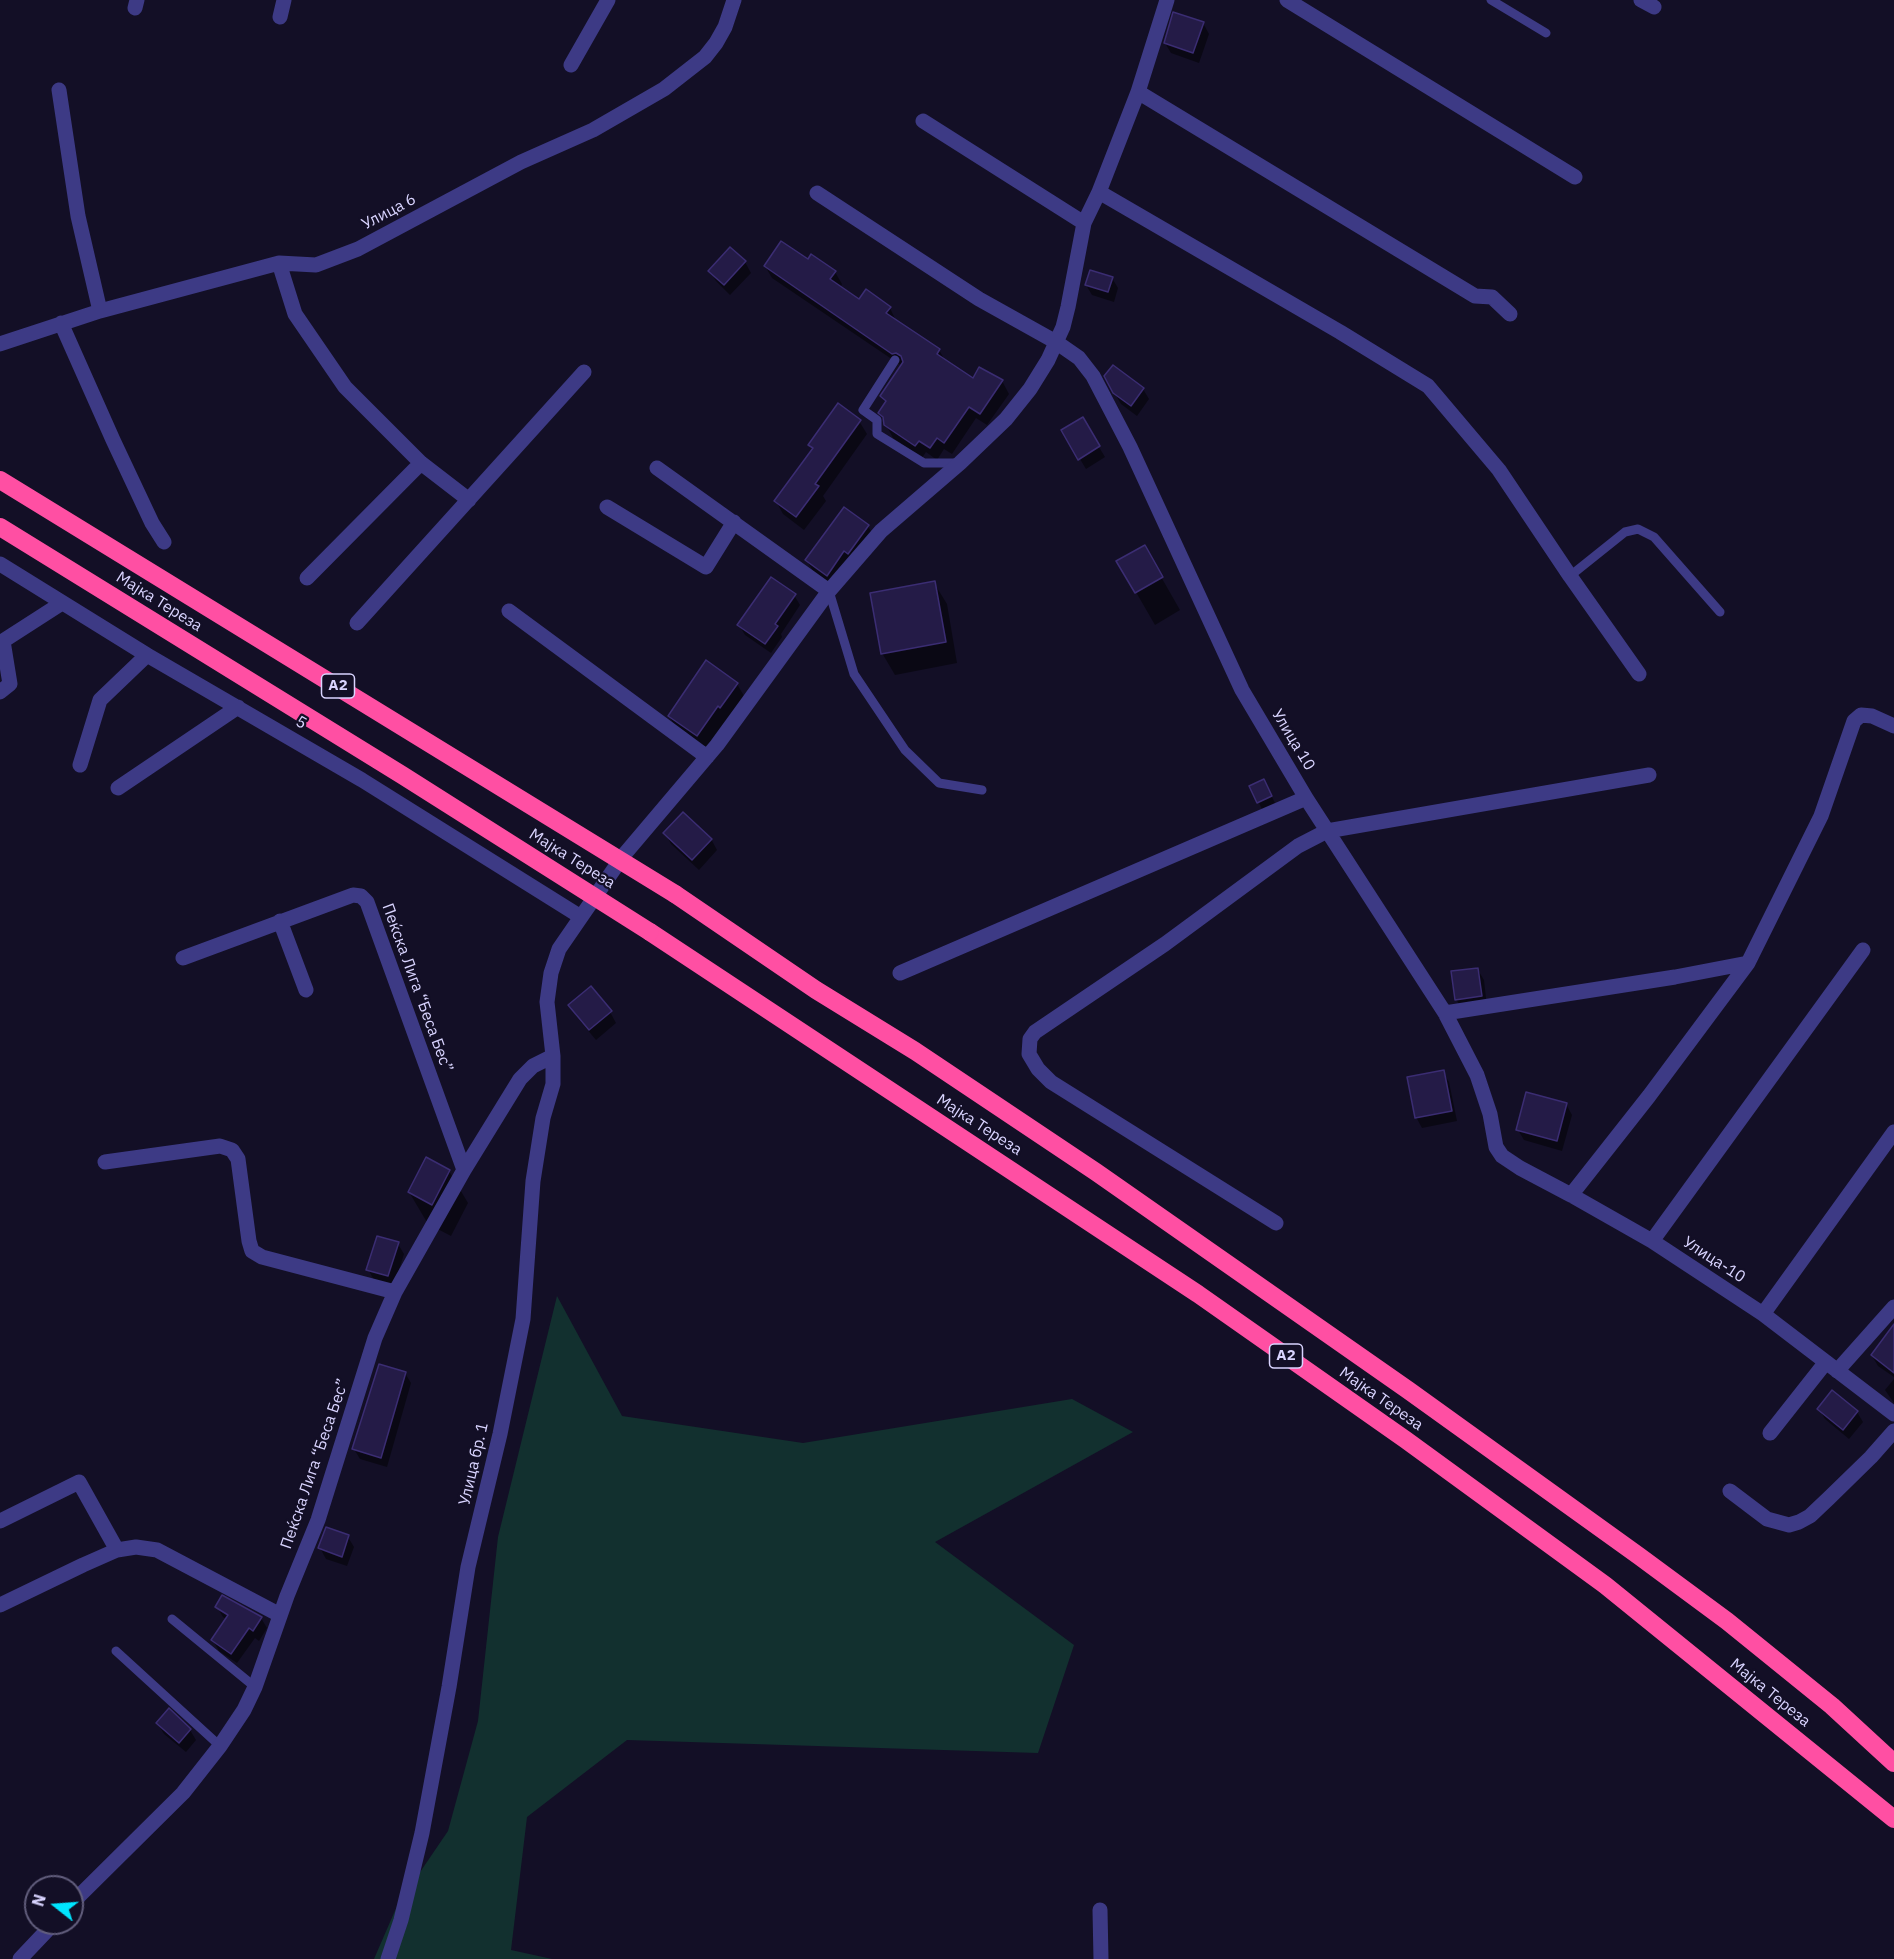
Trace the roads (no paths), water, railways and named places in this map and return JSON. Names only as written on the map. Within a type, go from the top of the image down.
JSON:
[{"type":"highway","name":"Мајка Тереза","points":[[0,480],[675,894],[816,990],[915,1051],[1086,1166],[1408,1390],[1639,1556],[1727,1622],[1832,1706],[1894,1763]]},
{"type":"highway","name":"Мајка Тереза","points":[[0,527],[402,775],[650,932],[1198,1294],[1406,1440],[1605,1585],[1894,1819]]},
{"type":"street","points":[[280,17],[284,0]]},
{"type":"street","points":[[572,65],[608,0]]},
{"type":"street","name":"Улица 6","points":[[0,344],[100,311],[279,263],[316,265],[358,249],[521,162],[593,130],[664,89],[705,57],[725,27],[734,0]]},
{"type":"street","name":"Улица бр. 1","points":[[388,1959],[401,1920],[422,1833],[468,1567],[501,1434],[523,1319],[533,1181],[543,1118],[553,1084],[553,1056],[547,1002],[551,973],[559,949],[623,856],[707,757],[752,699],[829,591],[881,531],[960,463],[1006,419],[1030,389],[1056,342],[1068,307],[1084,224],[1138,92],[1167,0]]},
{"type":"street","points":[[1287,0],[1575,177]]},
{"type":"street","points":[[59,90],[78,216],[100,311]]},
{"type":"street","points":[[1138,92],[1475,296],[1492,297],[1510,314]]},
{"type":"street","points":[[923,121],[1084,224]]},
{"type":"street","points":[[1099,192],[1340,332],[1428,386],[1499,470],[1639,674]]},
{"type":"street","name":"Улица 10","points":[[817,193],[980,299],[1056,342],[1079,358],[1093,376],[1130,447],[1242,690],[1306,798],[1445,1013],[1477,1075],[1490,1114],[1496,1147],[1502,1156]]},
{"type":"street","points":[[279,263],[295,314],[332,370],[357,400],[422,463],[469,500]]},
{"type":"street","points":[[62,324],[113,440],[152,523],[164,542]]},
{"type":"street","points":[[357,623],[585,372]]},
{"type":"street","points":[[307,578],[422,463]]},
{"type":"street","points":[[657,468],[829,591]]},
{"type":"street","points":[[607,507],[705,567],[734,522]]},
{"type":"street","name":"5","points":[[0,564],[147,655],[362,780],[580,917]]},
{"type":"street","points":[[0,692],[10,684],[3,641],[62,603]]},
{"type":"street","points":[[509,611],[707,757]]},
{"type":"street","points":[[80,765],[100,700],[147,655]]},
{"type":"street","points":[[118,788],[238,707]]},
{"type":"street","points":[[1571,1194],[1663,1077],[1748,963],[1821,816],[1854,721],[1862,715],[1872,716],[1894,726]]},
{"type":"street","points":[[1275,1223],[1051,1082],[1032,1062],[1028,1046],[1030,1039],[1043,1025],[1165,944],[1298,846],[1327,831],[1649,775]]},
{"type":"street","points":[[900,973],[1306,798]]},
{"type":"street","name":"Пеќска Лига “Беса Бес”","points":[[183,958],[353,895],[361,896],[367,902],[464,1170]]},
{"type":"street","points":[[280,921],[306,990]]},
{"type":"street","points":[[1652,1240],[1863,950]]},
{"type":"street","points":[[1445,1013],[1675,978],[1748,963]]},
{"type":"street","name":"Пеќска Лига “Беса Бес”","points":[[84,1891],[183,1793],[220,1746],[244,1710],[255,1687],[280,1615],[318,1520],[375,1338],[395,1292],[464,1170],[520,1079],[533,1066],[553,1056]]},
{"type":"street","points":[[1763,1314],[1894,1132]]},
{"type":"street","points":[[105,1162],[220,1146],[232,1150],[238,1159],[252,1251],[262,1257],[395,1292]]},
{"type":"street","name":"Улица-10","points":[[1502,1156],[1652,1240],[1763,1314],[1894,1414]]},
{"type":"street","points":[[1770,1433],[1832,1367],[1894,1307]]},
{"type":"street","points":[[1730,1491],[1767,1519],[1789,1525],[1799,1522],[1810,1516],[1829,1498],[1894,1431]]},
{"type":"street","points":[[0,1521],[79,1482],[117,1550]]},
{"type":"street","points":[[0,1605],[117,1550],[136,1547],[157,1550],[280,1615]]},
{"type":"street","points":[[1100,1910],[1101,1959]]},
{"type":"street","points":[[20,1959],[43,1935]]},
{"type":"lane","points":[[1491,0],[1546,33]]},
{"type":"lane","points":[[895,360],[863,410],[877,420],[877,434],[924,463],[960,463]]},
{"type":"lane","points":[[1570,576],[1625,532],[1638,529],[1654,537],[1720,612]]},
{"type":"lane","points":[[829,591],[854,674],[905,750],[939,783],[982,790]]},
{"type":"lane","points":[[172,1619],[255,1687]]},
{"type":"lane","points":[[116,1651],[220,1746]]}]
